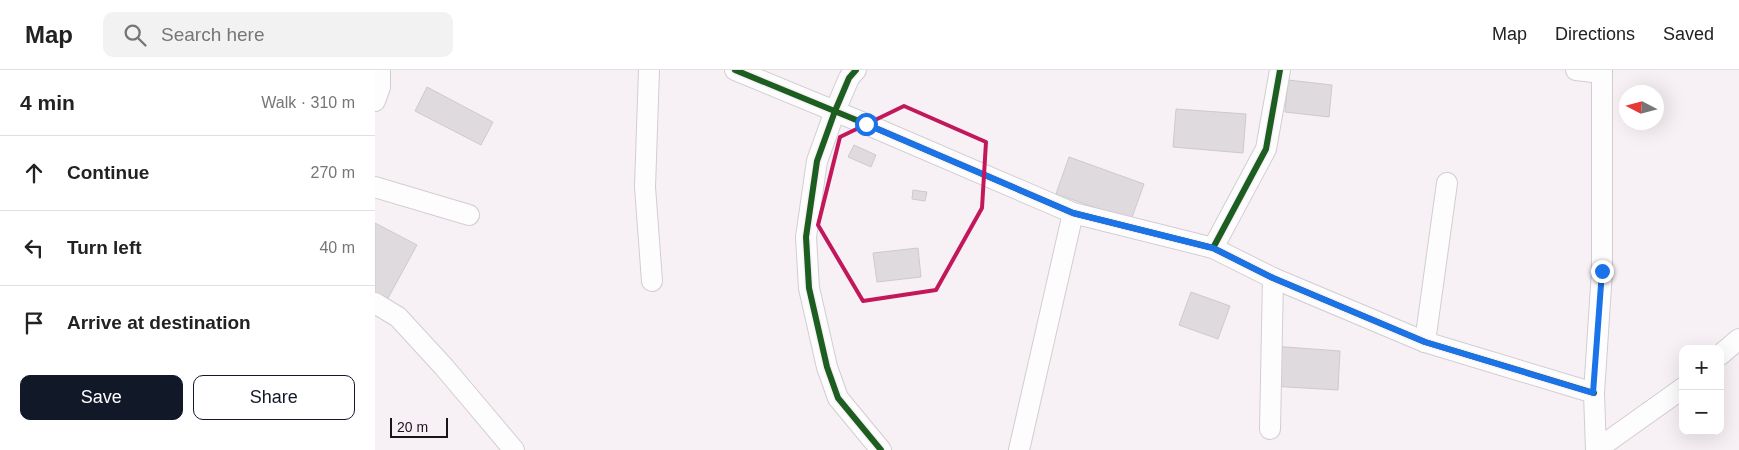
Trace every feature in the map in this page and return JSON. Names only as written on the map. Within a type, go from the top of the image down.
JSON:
[{"type":"street","points":[[375,101],[380,87],[380,70]]},
{"type":"street","points":[[649,70],[645,187],[652,281]]},
{"type":"street","points":[[735,70],[1073,213],[1213,248],[1273,278],[1425,342],[1593,393]]},
{"type":"street","points":[[856,70],[849,78],[817,161],[806,237],[809,288],[827,367],[837,398],[881,450]]},
{"type":"street","points":[[1213,248],[1266,149],[1280,70]]},
{"type":"street","points":[[1576,70],[1602,72],[1602,271],[1593,393],[1596,450]]},
{"type":"street","points":[[1425,342],[1447,184]]},
{"type":"street","points":[[375,187],[469,215]]},
{"type":"street","points":[[1019,450],[1073,213]]},
{"type":"street","points":[[1270,429],[1273,278]]},
{"type":"street","points":[[375,303],[398,317],[444,367],[514,450]]},
{"type":"street","points":[[1724,352],[1739,339]]},
{"type":"street","points":[[1596,450],[1680,390]]},
{"type":"highlighted area","points":[[904,106],[986,142],[982,208],[936,290],[863,301],[818,225],[840,137]]},
{"type":"building","points":[[1288,80],[1332,85],[1329,117],[1285,112]]},
{"type":"building","points":[[427,87],[493,122],[481,145],[415,111]]},
{"type":"building","points":[[1176,109],[1246,114],[1243,153],[1173,147]]},
{"type":"building","points":[[854,145],[876,155],[871,167],[848,157]]},
{"type":"building","points":[[1069,157],[1144,184],[1131,220],[1056,194]]},
{"type":"building","points":[[913,190],[927,192],[925,201],[912,199]]},
{"type":"building","points":[[375,223],[417,245],[387,300],[375,294]]},
{"type":"building","points":[[918,248],[921,277],[877,282],[873,253]]},
{"type":"building","points":[[1191,292],[1230,306],[1218,339],[1179,325]]},
{"type":"building","points":[[1272,346],[1340,351],[1338,390],[1270,386]]},
{"type":"cycle path","points":[[735,70],[1073,213],[1213,248],[1266,149],[1280,70]]},
{"type":"cycle path","points":[[856,70],[849,78],[817,161],[806,237],[809,288],[827,367],[838,398],[881,450]]},
{"type":"cycle path","points":[[1213,248],[1273,278],[1425,342],[1594,393]]},
{"type":"route","points":[[866,124],[1073,213],[1213,248],[1273,278],[1425,342],[1593,393],[1602,271]]}]
